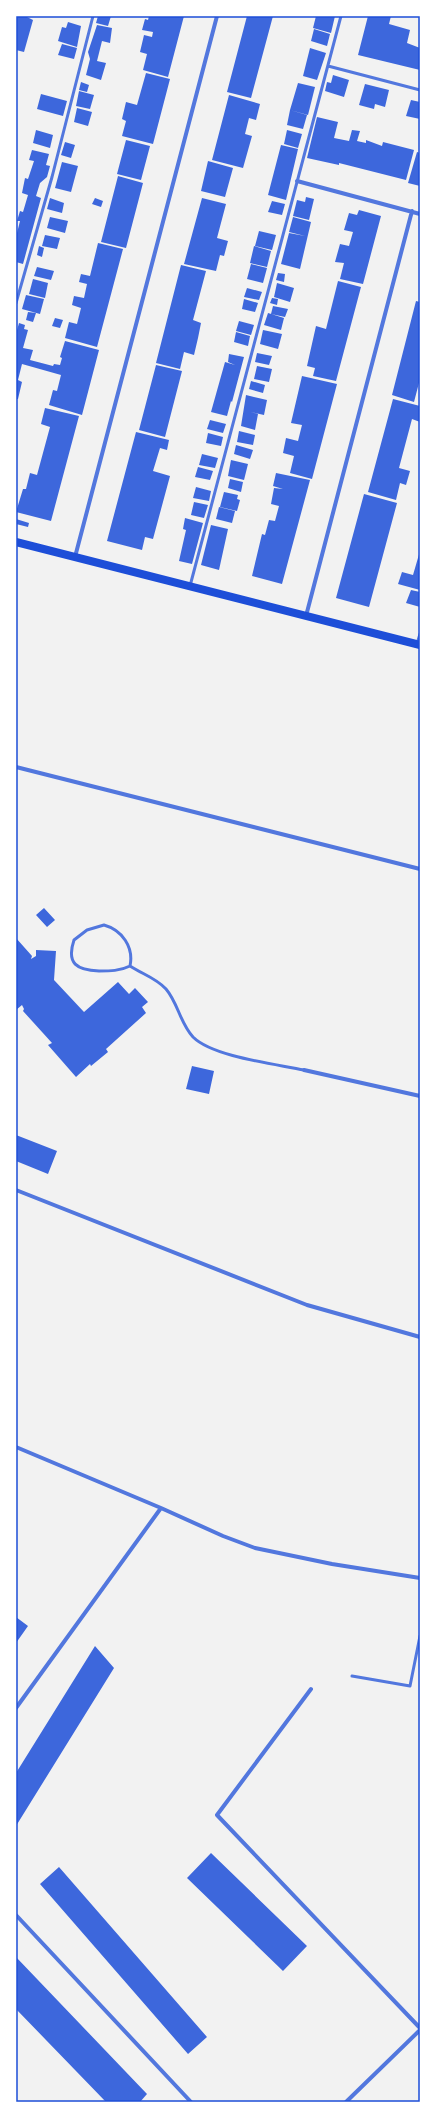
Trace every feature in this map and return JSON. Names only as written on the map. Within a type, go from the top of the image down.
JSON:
[{"type":"main road","points":[[16,542],[419,645]]},
{"type":"street","points":[[75,557],[217,16]]},
{"type":"street","points":[[297,181],[420,214]]},
{"type":"street","points":[[306,616],[412,212]]},
{"type":"street","points":[[16,767],[420,869]]},
{"type":"street","points":[[304,1070],[420,1096]]},
{"type":"street","points":[[16,1190],[307,1305],[420,1337]]},
{"type":"street","points":[[16,1447],[161,1508],[223,1536],[255,1548],[332,1564],[420,1578]]},
{"type":"street","points":[[16,1708],[161,1508]]},
{"type":"street","points":[[311,1689],[218,1815],[420,2029],[346,2102]]},
{"type":"street","points":[[16,1915],[191,2102]]},
{"type":"lane","points":[[16,303],[52,176],[93,16]]},
{"type":"lane","points":[[190,586],[341,16]]},
{"type":"lane","points":[[328,66],[420,90]]},
{"type":"lane","points":[[419,645],[420,634]]},
{"type":"lane","points":[[104,925],[111,927],[119,932],[126,940],[131,960],[130,966],[123,970],[111,971],[85,970],[78,968],[73,962],[71,954],[74,940],[78,935],[96,926],[104,925]]},
{"type":"lane","points":[[130,966],[158,981],[166,989],[172,998],[185,1026],[193,1036],[208,1047],[304,1070]]},
{"type":"lane","points":[[352,1676],[410,1686],[420,1636]]},
{"type":"building","points":[[16,16],[25,16],[33,20],[24,52],[16,50]]},
{"type":"building","points":[[98,16],[111,16],[108,26],[96,23]]},
{"type":"building","points":[[149,16],[184,16],[168,77],[143,70],[147,54],[140,52],[144,35],[152,37],[153,32],[142,30],[145,19],[148,20]]},
{"type":"building","points":[[247,16],[273,16],[251,98],[227,92]]},
{"type":"building","points":[[316,16],[335,16],[331,33],[313,28]]},
{"type":"building","points":[[368,16],[391,16],[389,24],[410,30],[407,43],[420,48],[420,70],[358,55]]},
{"type":"building","points":[[68,22],[81,26],[77,47],[58,41],[62,27],[66,28]]},
{"type":"building","points":[[97,25],[112,28],[110,43],[102,41],[97,61],[106,63],[101,80],[86,75],[90,59],[88,52]]},
{"type":"building","points":[[314,29],[330,34],[327,46],[311,41]]},
{"type":"building","points":[[62,44],[77,48],[74,59],[58,55]]},
{"type":"building","points":[[310,48],[326,53],[317,80],[303,76]]},
{"type":"building","points":[[146,73],[170,79],[153,144],[122,136],[126,121],[122,119],[126,102],[137,105]]},
{"type":"building","points":[[333,75],[349,80],[344,97],[325,91],[327,82],[331,83]]},
{"type":"building","points":[[81,82],[89,85],[87,92],[79,90]]},
{"type":"building","points":[[298,83],[315,87],[308,115],[290,110]]},
{"type":"building","points":[[365,84],[389,90],[385,107],[375,104],[374,109],[359,105]]},
{"type":"building","points":[[79,91],[94,95],[90,109],[76,106]]},
{"type":"building","points":[[41,94],[67,101],[63,116],[37,109]]},
{"type":"building","points":[[229,95],[260,104],[256,120],[249,118],[245,134],[252,136],[243,168],[212,160]]},
{"type":"building","points":[[411,100],[420,102],[420,119],[406,116]]},
{"type":"building","points":[[77,108],[92,112],[88,126],[74,122]]},
{"type":"building","points":[[290,110],[307,115],[303,129],[287,125]]},
{"type":"building","points":[[317,117],[338,122],[334,138],[349,141],[352,130],[360,131],[357,141],[366,143],[366,140],[382,146],[383,142],[414,150],[406,180],[339,163],[339,165],[307,158]]},
{"type":"building","points":[[36,130],[53,135],[50,148],[33,143]]},
{"type":"building","points":[[287,130],[302,134],[298,148],[284,144]]},
{"type":"building","points":[[126,140],[150,146],[141,180],[117,174]]},
{"type":"building","points":[[65,142],[75,145],[71,158],[61,155]]},
{"type":"building","points":[[281,145],[298,149],[286,200],[268,195]]},
{"type":"building","points":[[32,150],[49,154],[46,165],[50,166],[47,177],[40,183],[36,196],[41,198],[23,264],[16,262],[16,237],[20,221],[17,221],[20,211],[23,212],[28,195],[22,193],[25,178],[28,179],[34,161],[29,160]]},
{"type":"building","points":[[417,152],[420,153],[420,186],[408,183]]},
{"type":"building","points":[[208,161],[233,168],[225,197],[201,191]]},
{"type":"building","points":[[62,162],[78,166],[71,192],[55,188]]},
{"type":"building","points":[[118,176],[143,183],[126,248],[101,242]]},
{"type":"building","points":[[306,197],[314,199],[309,220],[293,216],[297,200],[305,202]]},
{"type":"building","points":[[50,198],[64,203],[62,213],[47,209]]},
{"type":"building","points":[[95,198],[103,201],[101,207],[92,204]]},
{"type":"building","points":[[202,198],[226,204],[217,238],[228,241],[224,256],[220,255],[216,271],[184,264]]},
{"type":"building","points":[[272,201],[285,204],[282,215],[268,212]]},
{"type":"building","points":[[359,210],[381,216],[363,284],[340,279],[344,263],[335,262],[340,244],[349,246],[353,232],[344,230],[349,213],[357,215]]},
{"type":"building","points":[[50,217],[68,221],[65,233],[47,228]]},
{"type":"building","points":[[293,217],[311,222],[300,269],[281,264],[289,233],[305,236],[289,232]]},
{"type":"building","points":[[259,231],[276,235],[272,250],[255,246]]},
{"type":"building","points":[[45,235],[60,238],[57,249],[42,246]]},
{"type":"building","points":[[98,243],[123,249],[97,347],[65,338],[69,322],[77,324],[81,308],[72,305],[74,296],[84,298],[87,284],[79,282],[81,274],[90,276]]},
{"type":"building","points":[[39,246],[44,248],[42,257],[37,255]]},
{"type":"building","points":[[254,246],[271,251],[267,267],[250,263]]},
{"type":"building","points":[[251,264],[267,268],[263,283],[247,279]]},
{"type":"building","points":[[181,265],[206,271],[193,320],[201,323],[194,355],[184,352],[180,369],[156,363]]},
{"type":"building","points":[[37,267],[54,271],[51,280],[34,276]]},
{"type":"building","points":[[278,273],[285,274],[284,282],[276,280]]},
{"type":"building","points":[[33,279],[48,283],[45,298],[29,294]]},
{"type":"building","points":[[338,281],[361,287],[336,381],[313,376],[315,368],[307,366],[316,326],[326,329]]},
{"type":"building","points":[[277,283],[294,288],[290,302],[274,297]]},
{"type":"building","points":[[247,288],[262,292],[259,300],[244,297]]},
{"type":"building","points":[[26,295],[44,299],[40,314],[22,309]]},
{"type":"building","points":[[272,298],[278,299],[277,305],[270,303]]},
{"type":"building","points":[[244,299],[258,303],[255,312],[242,309]]},
{"type":"building","points":[[416,301],[420,302],[420,379],[414,402],[392,395]]},
{"type":"building","points":[[273,306],[288,309],[285,317],[271,314]]},
{"type":"building","points":[[28,312],[36,313],[33,322],[26,320]]},
{"type":"building","points":[[268,313],[284,318],[281,330],[264,325]]},
{"type":"building","points":[[55,318],[63,320],[60,328],[52,326]]},
{"type":"building","points":[[239,321],[254,325],[251,335],[236,331]]},
{"type":"building","points":[[19,323],[25,325],[24,329],[28,330],[23,348],[33,350],[30,360],[53,366],[54,364],[60,365],[62,358],[60,357],[65,341],[99,350],[82,415],[49,405],[53,390],[57,391],[61,375],[22,364],[18,380],[22,382],[18,399],[16,399],[16,334]]},
{"type":"building","points":[[263,330],[282,334],[278,349],[260,344]]},
{"type":"building","points":[[236,332],[250,336],[248,346],[234,342]]},
{"type":"building","points":[[257,353],[272,356],[269,365],[255,362]]},
{"type":"building","points":[[229,354],[244,357],[227,416],[211,412],[225,362],[235,365],[228,362]]},
{"type":"building","points":[[156,365],[182,371],[165,437],[139,430]]},
{"type":"building","points":[[257,366],[272,369],[269,382],[254,379]]},
{"type":"building","points":[[302,376],[337,384],[312,479],[290,473],[294,456],[283,453],[286,438],[298,441],[302,425],[291,423]]},
{"type":"building","points":[[251,381],[265,385],[263,393],[249,389]]},
{"type":"building","points":[[246,395],[267,400],[264,415],[251,412],[258,414],[255,430],[241,426]]},
{"type":"building","points":[[393,399],[420,406],[420,422],[412,419],[399,468],[410,471],[406,485],[400,483],[396,500],[368,492]]},
{"type":"building","points":[[45,408],[79,416],[51,521],[16,512],[23,489],[26,489],[30,473],[37,475],[50,427],[41,424]]},
{"type":"building","points":[[210,420],[226,424],[223,433],[207,429]]},
{"type":"building","points":[[239,431],[255,435],[253,445],[237,442]]},
{"type":"building","points":[[136,432],[169,440],[167,450],[160,448],[153,471],[170,476],[153,539],[145,537],[142,550],[107,541]]},
{"type":"building","points":[[208,433],[223,437],[221,446],[206,443]]},
{"type":"building","points":[[236,445],[253,450],[250,459],[234,454]]},
{"type":"building","points":[[202,454],[218,458],[215,468],[199,465]]},
{"type":"building","points":[[231,460],[248,464],[244,480],[228,476]]},
{"type":"building","points":[[198,467],[213,471],[210,480],[195,477]]},
{"type":"building","points":[[276,473],[310,480],[282,584],[252,576],[262,534],[265,535],[269,520],[275,521],[279,506],[271,504],[274,488],[283,489],[273,486]]},
{"type":"building","points":[[230,479],[243,482],[241,492],[228,488]]},
{"type":"building","points":[[196,487],[211,491],[209,501],[193,498]]},
{"type":"building","points":[[224,492],[238,495],[237,499],[240,500],[237,511],[220,507]]},
{"type":"building","points":[[364,494],[397,503],[369,607],[336,598]]},
{"type":"building","points":[[194,502],[208,505],[204,518],[191,515]]},
{"type":"building","points":[[219,507],[235,511],[232,523],[216,519]]},
{"type":"building","points":[[185,518],[203,523],[192,564],[179,561],[186,530],[183,529]]},
{"type":"building","points":[[16,519],[29,523],[28,527],[16,524]]},
{"type":"building","points":[[211,525],[228,529],[219,570],[201,565]]},
{"type":"building","points":[[420,551],[420,590],[398,584],[402,572],[413,575]]},
{"type":"building","points":[[411,590],[420,592],[420,607],[406,603]]},
{"type":"building","points":[[44,908],[55,920],[47,927],[36,915]]},
{"type":"building","points":[[16,938],[32,956],[31,959],[36,956],[36,950],[56,951],[54,980],[84,1012],[118,982],[129,994],[135,988],[148,1002],[142,1007],[146,1013],[106,1049],[108,1052],[91,1066],[90,1064],[76,1077],[48,1045],[52,1043],[23,1011],[24,1009],[22,1005],[16,1010]]},
{"type":"building","points":[[192,1066],[214,1071],[209,1094],[186,1089]]},
{"type":"building","points":[[16,1135],[57,1151],[48,1174],[16,1161]]},
{"type":"building","points":[[16,1617],[28,1626],[16,1643]]},
{"type":"building","points":[[95,1646],[114,1668],[16,1826],[16,1773]]},
{"type":"building","points":[[211,1853],[307,1946],[283,1971],[187,1878]]},
{"type":"building","points":[[59,1867],[207,2037],[188,2054],[40,1884]]},
{"type":"building","points":[[16,1957],[147,2094],[140,2102],[106,2102],[16,2009]]}]
